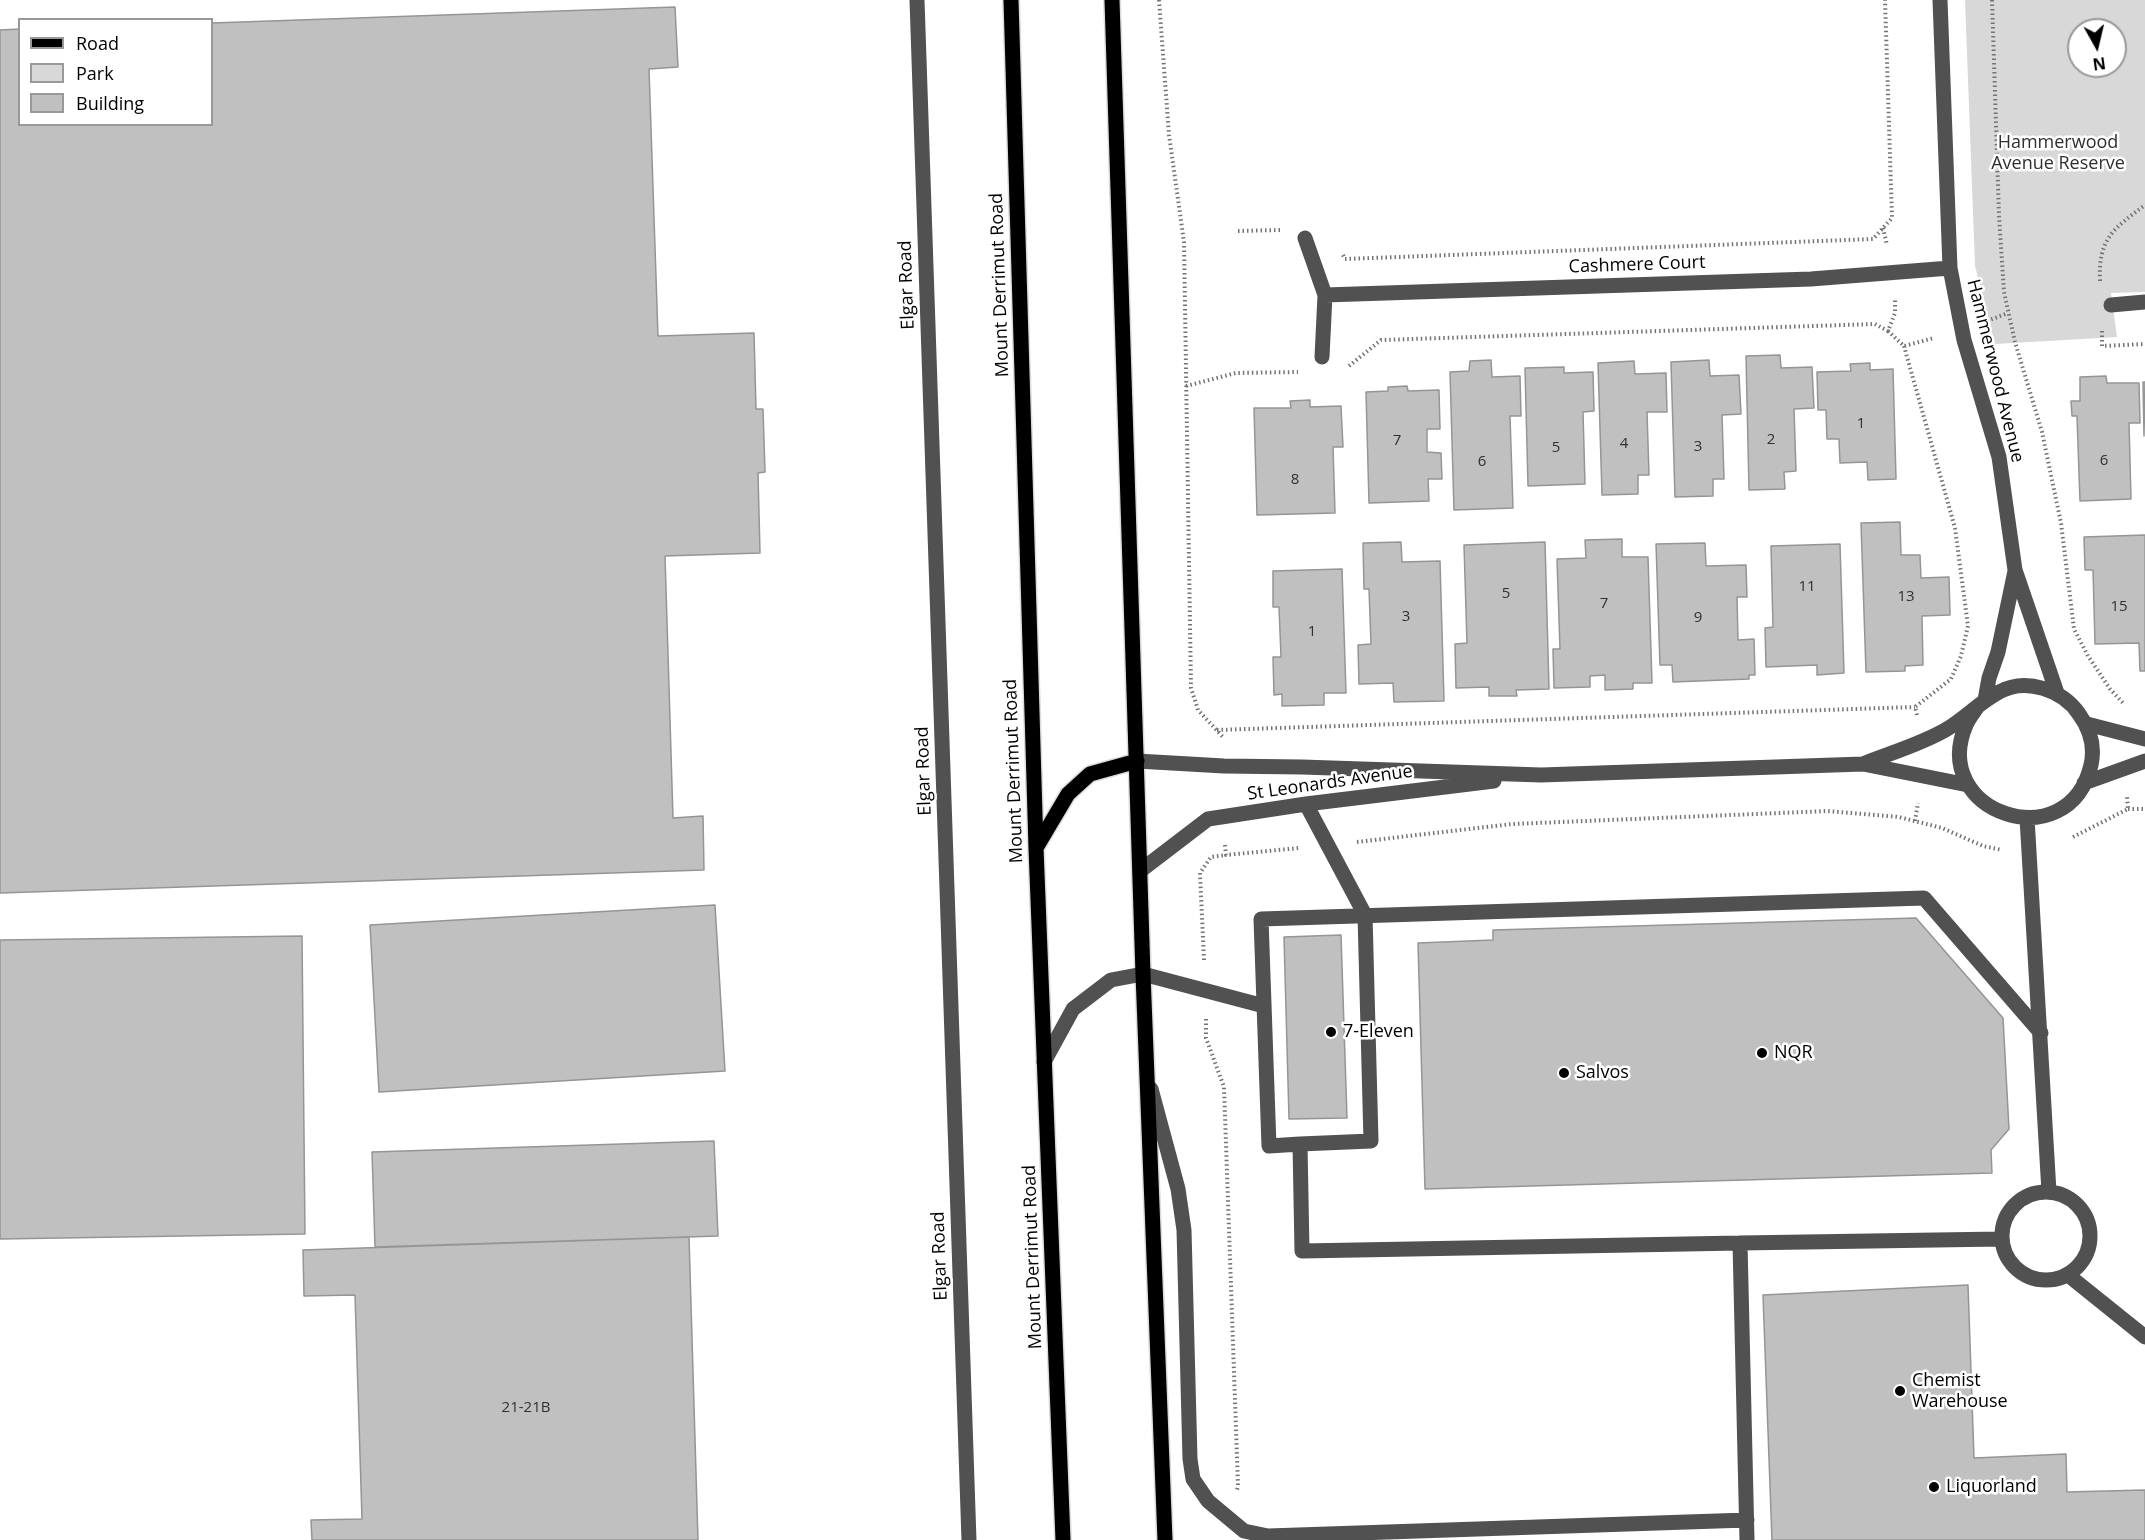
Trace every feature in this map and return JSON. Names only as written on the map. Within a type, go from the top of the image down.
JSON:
[{"type":"main road","name":"Mount Derrimut Road","points":[[1011,0],[1036,848],[1063,1540]]},
{"type":"main road","points":[[1112,0],[1143,974],[1165,1540]]},
{"type":"main road","points":[[1036,848],[1068,794],[1090,774],[1137,761]]},
{"type":"street","name":"Elgar Road","points":[[917,0],[969,1540]]},
{"type":"street","name":"Hammerwood Avenue","points":[[1940,0],[1950,268],[1964,340],[1999,457],[2015,570],[2057,693]]},
{"type":"street","points":[[1305,238],[1325,295],[1323,357]]},
{"type":"street","name":"Cashmere Court","points":[[1325,295],[1811,279],[1950,268]]},
{"type":"street","points":[[2111,305],[2145,302]]},
{"type":"street","name":"Hammerwood Avenue","points":[[1982,703],[1998,652],[2015,570]]},
{"type":"street","points":[[2020,686],[2038,687],[2057,693],[2074,706],[2087,724],[2092,744],[2091,764],[2084,783],[2073,800],[2056,811],[2037,818],[2017,818],[1998,812],[1981,801],[1968,784],[1960,765],[1960,743],[1966,723],[1982,703],[2001,690],[2020,686]]},
{"type":"street","name":"St Leonards Avenue","points":[[1863,764],[1946,730],[1982,703]]},
{"type":"street","points":[[2087,724],[2145,740]]},
{"type":"street","name":"St Leonards Avenue","points":[[1137,761],[1224,766],[1541,775],[1863,764],[1968,784]]},
{"type":"street","points":[[2084,783],[2145,761]]},
{"type":"street","name":"St Leonards Avenue","points":[[1140,871],[1208,819],[1306,804],[1541,775]]},
{"type":"street","points":[[1306,804],[1365,915],[1371,1141],[1269,1146],[1261,920],[1365,915],[1924,898],[2041,1033]]},
{"type":"street","points":[[2026,818],[2030,850],[2049,1192]]},
{"type":"street","points":[[1044,1062],[1073,1009],[1111,980],[1143,974],[1264,1006]]},
{"type":"street","points":[[1148,1077],[1178,1189],[1184,1230],[1190,1460],[1193,1479],[1208,1501],[1244,1531],[1268,1536],[1746,1520]]},
{"type":"street","points":[[1300,1144],[1302,1251],[2001,1239]]},
{"type":"street","points":[[2049,1192],[2056,1192],[2071,1198],[2082,1208],[2089,1222],[2091,1237],[2088,1252],[2079,1265],[2068,1275],[2053,1280],[2039,1280],[2025,1275],[2014,1267],[2006,1256],[2001,1239],[2007,1215],[2014,1204],[2026,1196],[2049,1192]]},
{"type":"street","points":[[1740,1243],[1747,1540]]},
{"type":"street","points":[[2068,1275],[2145,1337]]},
{"type":"path","points":[[1159,0],[1169,135],[1184,242],[1191,688],[1198,710],[1230,743],[1224,766]]},
{"type":"path","points":[[1339,249],[1345,259],[1873,239],[1892,218],[1885,0]]},
{"type":"path","points":[[1992,0],[1999,216],[2004,292],[2015,342],[2042,432],[2061,523],[2074,629],[2093,665],[2110,689],[2127,707],[2124,734]]},
{"type":"path","points":[[1343,371],[1381,340],[1875,324],[1888,331],[1895,313],[1894,272],[1883,228]]},
{"type":"path","points":[[1238,231],[1282,230]]},
{"type":"path","points":[[1216,730],[1915,707],[1951,680],[1961,656],[1968,626],[1955,528],[1904,346]]},
{"type":"path","points":[[1186,386],[1236,373],[1307,372]]},
{"type":"path","points":[[1915,707],[1922,740]]},
{"type":"path","points":[[2122,770],[2128,809]]},
{"type":"path","points":[[1914,821],[1923,776]]},
{"type":"path","points":[[1226,1517],[1238,1486],[1224,1088],[1206,1038],[1200,873],[1211,857],[1394,840],[1512,824],[1828,811],[1899,817],[1942,828],[1983,846],[2014,853],[2051,846],[2128,809],[2145,809]]},
{"type":"path","points":[[1223,817],[1226,855]]},
{"type":"green space","name":"Hammerwood Avenue Reserve","points":[[1965,0],[2145,0],[2145,292],[2111,293],[2117,337],[1995,344],[1975,266]]},
{"type":"building","points":[[675,7],[678,67],[649,69],[658,336],[754,333],[756,409],[763,409],[765,472],[758,473],[760,553],[665,556],[673,818],[703,816],[704,870],[0,893],[0,30],[18,29],[18,126],[213,126],[213,23]]},
{"type":"building","points":[[1780,355],[1781,368],[1812,367],[1814,408],[1794,409],[1796,471],[1784,472],[1785,489],[1749,490],[1746,356]]},
{"type":"building","points":[[1491,360],[1492,377],[1520,376],[1521,416],[1510,416],[1513,508],[1454,510],[1450,372],[1469,371],[1470,361]]},
{"type":"building","points":[[1709,360],[1710,376],[1739,375],[1741,414],[1722,415],[1724,479],[1713,479],[1713,496],[1675,497],[1671,362]]},
{"type":"building","points":[[1634,361],[1635,374],[1666,373],[1667,412],[1647,412],[1649,475],[1638,475],[1638,494],[1602,495],[1598,363]]},
{"type":"building","points":[[1870,363],[1870,370],[1893,369],[1896,479],[1868,480],[1867,462],[1840,463],[1839,439],[1827,439],[1826,410],[1818,410],[1817,372],[1851,371],[1850,364]]},
{"type":"building","points":[[1564,367],[1564,373],[1593,372],[1594,411],[1583,412],[1585,484],[1528,486],[1525,368]]},
{"type":"building","points":[[2106,376],[2107,383],[2139,383],[2140,423],[2129,423],[2131,499],[2080,501],[2077,416],[2072,416],[2071,401],[2080,401],[2080,377]]},
{"type":"building","points":[[2143,382],[2145,382],[2144,436]]},
{"type":"building","points":[[1407,386],[1408,391],[1439,390],[1440,429],[1427,429],[1427,452],[1441,453],[1442,479],[1428,479],[1429,501],[1369,503],[1366,392],[1388,391],[1388,387]]},
{"type":"building","points":[[1310,400],[1310,407],[1341,406],[1343,447],[1333,447],[1335,513],[1257,515],[1254,408],[1291,408],[1290,401]]},
{"type":"building","points":[[1900,522],[1901,555],[1920,555],[1921,578],[1949,577],[1950,615],[1922,616],[1923,665],[1905,666],[1905,671],[1866,672],[1861,523]]},
{"type":"building","points":[[2145,535],[2145,671],[2140,671],[2139,643],[2095,644],[2093,570],[2085,570],[2084,537]]},
{"type":"building","points":[[1622,539],[1622,557],[1648,557],[1652,683],[1633,683],[1633,689],[1605,690],[1605,675],[1590,676],[1590,687],[1554,688],[1553,649],[1560,649],[1557,559],[1586,558],[1585,540]]},
{"type":"building","points":[[1401,542],[1402,562],[1440,561],[1444,701],[1394,702],[1393,683],[1359,684],[1358,645],[1371,644],[1369,589],[1364,589],[1363,543]]},
{"type":"building","points":[[1545,542],[1549,689],[1516,690],[1517,696],[1489,696],[1489,687],[1456,688],[1455,644],[1467,643],[1464,545]]},
{"type":"building","points":[[1705,543],[1706,566],[1746,565],[1747,597],[1737,597],[1738,640],[1754,639],[1755,675],[1749,675],[1749,679],[1673,682],[1672,665],[1660,665],[1656,544]]},
{"type":"building","points":[[1840,544],[1844,673],[1817,675],[1817,665],[1766,667],[1765,628],[1773,627],[1771,546]]},
{"type":"building","points":[[1342,569],[1346,693],[1324,693],[1324,705],[1282,706],[1282,694],[1274,695],[1273,657],[1281,657],[1279,607],[1273,607],[1273,571]]},
{"type":"building","points":[[715,905],[725,1071],[379,1092],[370,925]]},
{"type":"building","points":[[1916,918],[2003,1018],[2009,1129],[1991,1150],[1992,1173],[1425,1189],[1418,943],[1493,940],[1493,930]]},
{"type":"building","points":[[1341,935],[1347,1118],[1289,1119],[1284,937]]},
{"type":"building","points":[[302,936],[305,1234],[0,1239],[0,940]]},
{"type":"building","points":[[714,1141],[718,1236],[375,1247],[372,1152]]},
{"type":"building","points":[[689,1237],[698,1540],[312,1540],[311,1520],[362,1519],[355,1295],[304,1296],[303,1250]]},
{"type":"building","points":[[1968,1285],[1974,1458],[2066,1454],[2067,1492],[2145,1490],[2145,1540],[1772,1540],[1763,1295]]},
{"type":"place","name":"7-Eleven","points":[[1331,1032]]},
{"type":"place","name":"NQR","points":[[1762,1053]]},
{"type":"place","name":"Salvos","points":[[1564,1073]]},
{"type":"place","name":"Chemist Warehouse","points":[[1900,1391]]},
{"type":"place","name":"Liquorland","points":[[1934,1487]]}]
